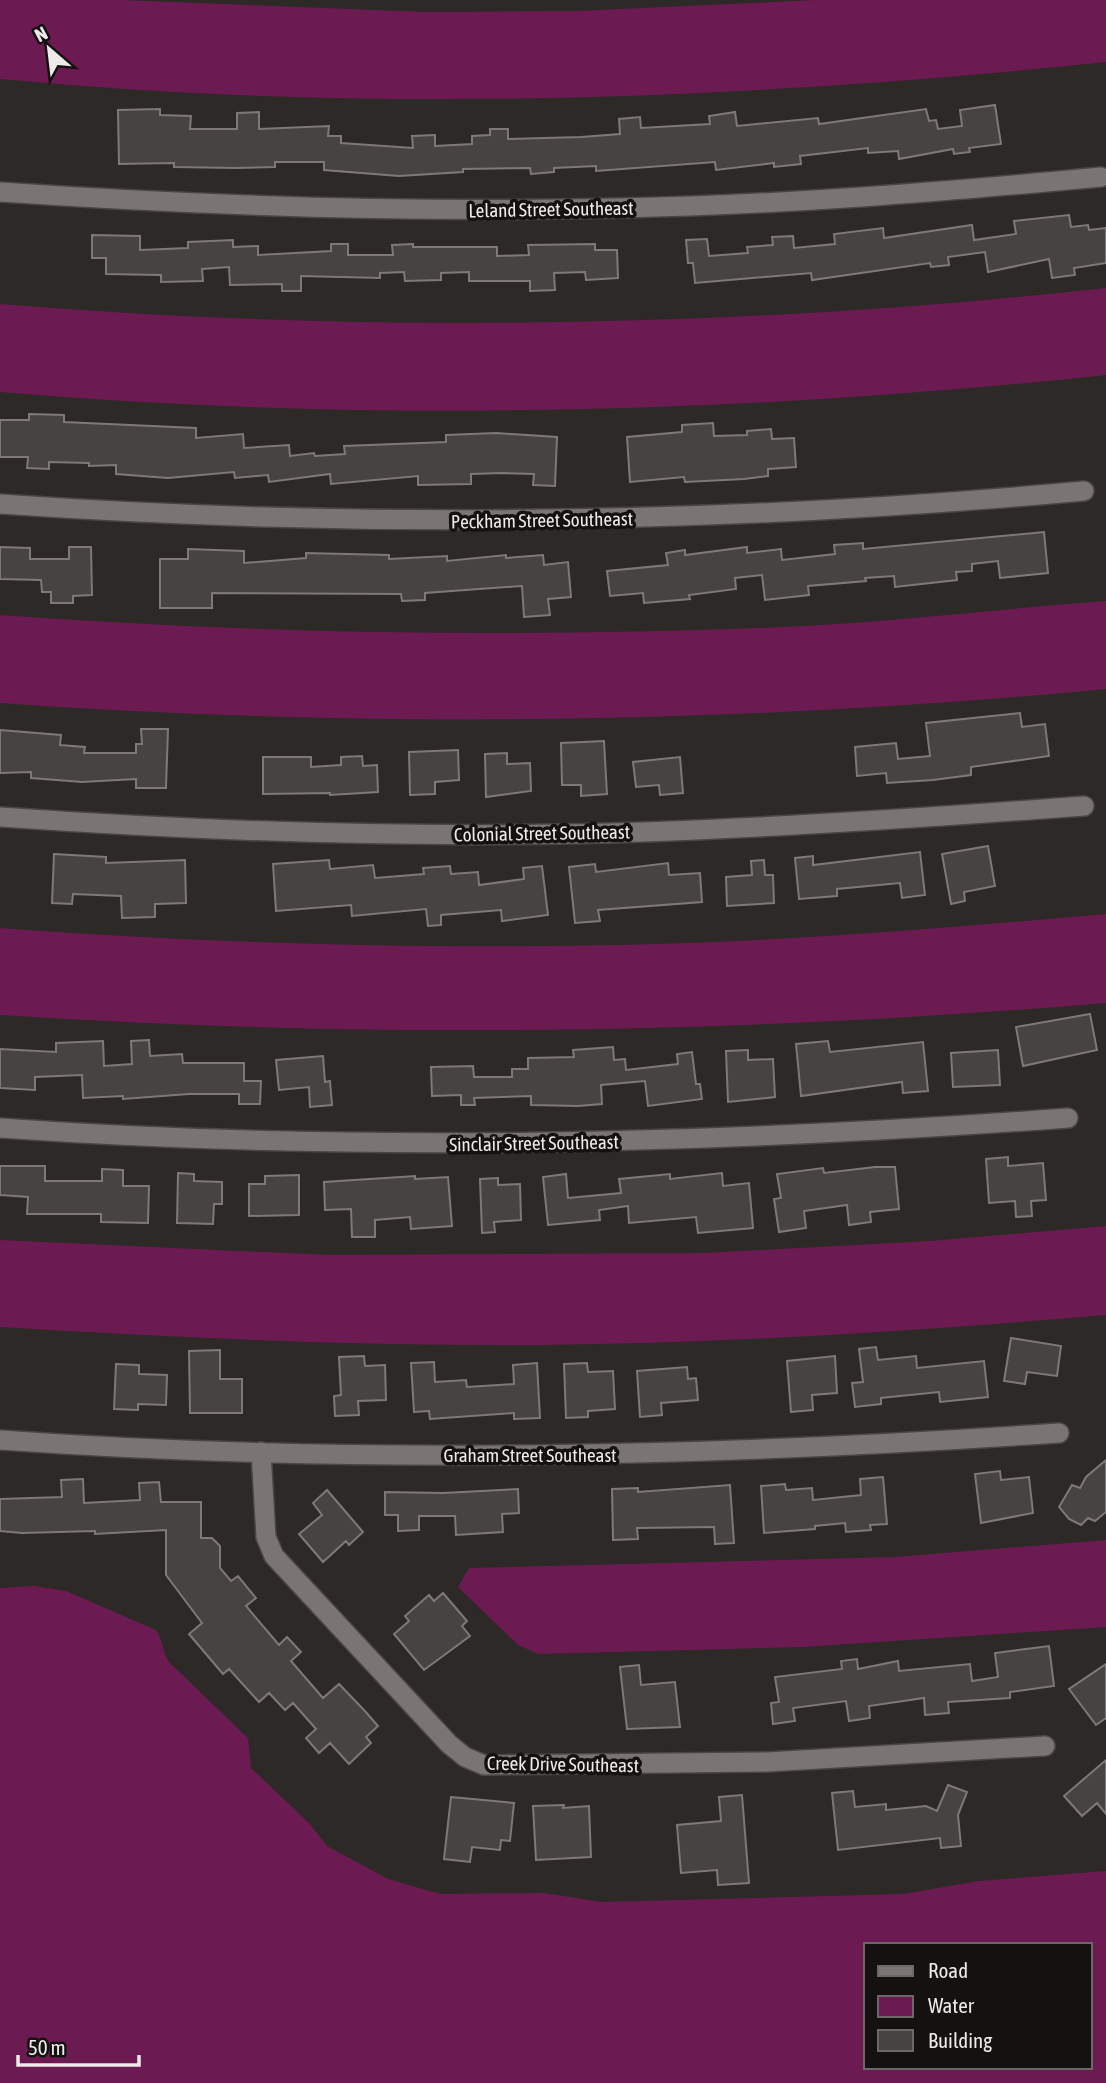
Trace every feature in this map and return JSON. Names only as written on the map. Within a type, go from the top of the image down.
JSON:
[{"type":"street","name":"Leland Street Southeast","points":[[0,192],[284,207],[519,210],[831,199],[1101,177]]},
{"type":"street","name":"Peckham Street Southeast","points":[[0,504],[288,519],[521,521],[850,510],[1084,491]]},
{"type":"street","name":"Colonial Street Southeast","points":[[0,817],[294,832],[525,834],[870,822],[1084,806]]},
{"type":"street","name":"Sinclair Street Southeast","points":[[0,1128],[283,1141],[525,1144],[766,1137],[1068,1118]]},
{"type":"street","name":"Graham Street Southeast","points":[[0,1440],[392,1456],[644,1455],[896,1444],[1059,1433]]},
{"type":"street","name":"Creek Drive Southeast","points":[[261,1452],[266,1537],[274,1556],[449,1744],[465,1757],[484,1765],[767,1762],[1045,1746]]},
{"type":"water","points":[[0,0],[121,0],[426,12],[576,11],[817,0],[1106,0],[1106,62],[830,86],[553,98],[415,99],[138,90],[0,79]]},
{"type":"water","points":[[1106,288],[1106,375],[968,388],[692,406],[415,411],[138,402],[0,392],[0,304],[276,320],[553,322],[830,312]]},
{"type":"water","points":[[1106,601],[1106,689],[830,710],[553,719],[277,717],[0,703],[0,615],[294,630],[588,632],[824,625]]},
{"type":"water","points":[[1106,914],[1106,1003],[829,1021],[553,1030],[278,1028],[0,1015],[0,928],[328,944],[574,946],[825,936]]},
{"type":"water","points":[[1106,1226],[1106,1315],[823,1335],[539,1345],[270,1341],[0,1327],[0,1240],[330,1255],[704,1253],[930,1241]]},
{"type":"water","points":[[1106,1540],[1106,1627],[803,1647],[539,1654],[518,1645],[458,1587],[469,1568],[895,1557]]},
{"type":"water","points":[[34,1586],[66,1591],[156,1630],[169,1662],[248,1738],[251,1768],[309,1823],[327,1846],[388,1879],[440,1894],[544,1893],[602,1902],[903,1894],[979,1881],[1106,1871],[1106,2083],[0,2083],[0,1588]]},
{"type":"building","points":[[995,105],[1001,144],[969,148],[970,152],[954,154],[953,149],[899,159],[898,151],[868,153],[868,148],[800,156],[801,164],[774,167],[774,163],[716,170],[715,162],[596,171],[596,166],[554,168],[554,172],[531,174],[530,168],[463,169],[463,172],[399,176],[324,170],[324,162],[275,162],[275,167],[237,168],[174,167],[174,163],[119,164],[118,110],[160,109],[160,115],[191,116],[190,129],[237,129],[237,113],[259,112],[259,129],[329,126],[328,136],[341,136],[341,143],[413,148],[412,136],[435,135],[435,146],[472,144],[472,136],[490,135],[490,129],[508,129],[508,139],[581,137],[620,134],[619,119],[640,117],[641,128],[710,124],[709,116],[735,112],[737,126],[818,118],[819,124],[926,109],[929,121],[936,120],[938,129],[962,126],[960,110]]},
{"type":"building","points":[[1069,215],[1071,227],[1088,225],[1089,230],[1106,228],[1106,263],[1074,268],[1075,275],[1052,278],[1049,259],[988,272],[985,252],[948,257],[949,265],[931,267],[930,263],[812,280],[811,273],[695,283],[693,263],[688,263],[686,240],[707,239],[709,256],[748,253],[747,247],[773,245],[772,237],[793,236],[794,248],[835,244],[834,234],[883,228],[884,238],[972,225],[974,240],[1016,234],[1014,221]]},
{"type":"building","points":[[92,235],[140,236],[140,250],[188,248],[188,242],[233,240],[233,247],[258,246],[258,255],[331,251],[331,244],[348,244],[348,255],[393,255],[392,245],[413,244],[413,247],[497,247],[497,256],[529,255],[528,245],[595,244],[595,250],[617,250],[618,278],[586,280],[585,272],[554,273],[555,290],[530,291],[530,281],[469,281],[469,272],[441,273],[441,280],[405,281],[404,272],[380,273],[380,278],[301,276],[301,291],[282,291],[282,284],[230,285],[229,267],[202,269],[203,281],[161,282],[161,275],[106,274],[106,258],[92,258]]},
{"type":"building","points":[[29,414],[64,415],[64,422],[196,428],[196,438],[243,434],[244,448],[289,445],[290,456],[314,453],[315,456],[345,454],[344,446],[446,442],[446,435],[496,433],[557,437],[555,486],[533,485],[534,474],[471,474],[471,484],[418,485],[418,476],[331,484],[330,474],[269,482],[268,475],[235,478],[234,472],[168,478],[116,474],[116,465],[89,466],[89,463],[49,462],[49,469],[27,468],[28,457],[0,457],[0,420],[29,420]]},
{"type":"building","points":[[713,423],[714,436],[747,435],[747,431],[771,429],[772,439],[794,438],[796,467],[768,469],[768,476],[744,479],[685,482],[684,477],[630,482],[627,437],[682,432],[682,425]]},
{"type":"building","points":[[1044,532],[1048,573],[1000,578],[998,561],[972,564],[972,571],[956,572],[957,580],[895,587],[894,576],[865,578],[866,581],[808,586],[809,595],[765,600],[762,575],[735,578],[736,589],[689,595],[690,599],[644,603],[643,593],[610,596],[607,571],[668,565],[666,553],[685,550],[685,555],[747,547],[747,553],[781,549],[782,560],[835,554],[834,545],[863,543],[863,549]]},
{"type":"building","points":[[0,547],[30,548],[30,559],[69,559],[69,547],[91,547],[92,595],[73,596],[73,603],[51,603],[51,592],[42,592],[41,580],[0,579]]},
{"type":"building","points":[[188,549],[244,551],[244,563],[306,558],[306,553],[389,555],[389,559],[447,556],[447,561],[506,555],[506,558],[543,555],[544,565],[568,562],[571,597],[548,599],[550,615],[524,617],[522,586],[425,593],[425,600],[402,601],[401,594],[212,593],[212,608],[160,608],[160,559],[188,559]]},
{"type":"building","points":[[1020,713],[1022,727],[1045,724],[1049,756],[971,767],[971,775],[933,780],[887,783],[886,773],[857,776],[855,747],[896,743],[898,759],[930,756],[926,723]]},
{"type":"building","points":[[141,729],[168,729],[166,788],[136,788],[136,779],[82,782],[31,778],[31,772],[0,773],[0,730],[61,735],[60,745],[85,747],[84,753],[136,753],[136,744],[142,744]]},
{"type":"building","points":[[604,741],[607,794],[581,796],[581,785],[562,785],[561,743]]},
{"type":"building","points":[[458,750],[459,780],[435,782],[435,794],[410,795],[409,752]]},
{"type":"building","points":[[507,753],[507,764],[530,763],[531,791],[486,797],[485,754]]},
{"type":"building","points":[[362,756],[363,766],[377,765],[378,792],[330,795],[263,794],[263,757],[311,757],[311,767],[341,765],[341,757]]},
{"type":"building","points":[[680,757],[683,793],[660,795],[659,785],[636,787],[633,762]]},
{"type":"building","points":[[988,846],[995,886],[964,892],[965,901],[951,904],[942,854]]},
{"type":"building","points":[[920,852],[925,895],[902,898],[900,883],[837,889],[837,896],[799,899],[795,858],[813,856],[813,865]]},
{"type":"building","points":[[54,854],[106,857],[106,863],[185,860],[186,903],[155,904],[155,917],[122,918],[121,896],[73,894],[72,904],[52,903]]},
{"type":"building","points":[[329,860],[330,869],[373,865],[375,878],[424,874],[423,868],[450,866],[451,874],[478,872],[479,885],[524,879],[523,868],[542,866],[548,915],[502,921],[501,910],[441,915],[441,925],[428,926],[426,909],[352,916],[351,905],[276,911],[273,864]]},
{"type":"building","points":[[764,860],[765,875],[773,875],[774,903],[727,906],[726,877],[752,875],[751,861]]},
{"type":"building","points":[[668,863],[669,875],[700,873],[702,902],[598,910],[600,921],[575,923],[569,867],[595,864],[596,872]]},
{"type":"building","points":[[1090,1014],[1097,1050],[1023,1066],[1016,1027]]},
{"type":"building","points":[[149,1040],[150,1056],[182,1054],[183,1063],[244,1063],[244,1081],[261,1081],[260,1104],[239,1104],[239,1094],[83,1098],[82,1075],[35,1077],[35,1090],[0,1088],[0,1049],[56,1052],[56,1043],[103,1041],[104,1066],[132,1064],[131,1041]]},
{"type":"building","points":[[828,1041],[830,1052],[923,1042],[928,1091],[903,1093],[902,1082],[801,1096],[796,1044]]},
{"type":"building","points":[[613,1047],[614,1060],[625,1059],[626,1070],[678,1064],[677,1054],[692,1052],[696,1084],[700,1084],[702,1099],[648,1106],[645,1081],[601,1085],[602,1104],[578,1106],[531,1105],[531,1096],[474,1098],[475,1105],[461,1105],[461,1095],[432,1096],[431,1067],[473,1066],[474,1077],[512,1077],[512,1069],[528,1069],[528,1058],[574,1057],[573,1050]]},
{"type":"building","points":[[748,1050],[748,1060],[773,1059],[775,1097],[728,1102],[726,1051]]},
{"type":"building","points":[[998,1050],[1000,1085],[953,1087],[951,1053]]},
{"type":"building","points":[[323,1056],[325,1082],[330,1081],[332,1105],[310,1107],[309,1087],[279,1090],[276,1060]]},
{"type":"building","points":[[1008,1157],[1008,1166],[1043,1163],[1046,1200],[1031,1201],[1032,1216],[1016,1217],[1015,1201],[989,1203],[986,1159]]},
{"type":"building","points":[[0,1166],[45,1166],[45,1181],[102,1181],[102,1169],[123,1170],[123,1186],[149,1186],[148,1223],[101,1222],[101,1214],[27,1214],[28,1197],[0,1195]]},
{"type":"building","points":[[895,1167],[899,1209],[870,1212],[871,1222],[849,1225],[847,1205],[804,1211],[806,1228],[779,1232],[774,1199],[781,1198],[777,1174],[823,1168],[824,1173]]},
{"type":"building","points":[[178,1173],[194,1174],[194,1181],[222,1182],[222,1204],[214,1204],[213,1224],[177,1223]]},
{"type":"building","points":[[722,1173],[723,1186],[749,1183],[753,1228],[698,1233],[696,1217],[629,1223],[628,1206],[599,1210],[600,1220],[548,1225],[543,1177],[566,1174],[568,1198],[621,1193],[619,1179],[670,1174],[670,1179]]},
{"type":"building","points":[[299,1175],[299,1215],[249,1216],[249,1184],[265,1184],[265,1176]]},
{"type":"building","points":[[415,1176],[415,1179],[448,1177],[452,1226],[411,1229],[410,1217],[375,1220],[375,1237],[352,1237],[351,1209],[325,1210],[324,1182]]},
{"type":"building","points":[[498,1178],[498,1185],[520,1184],[521,1220],[494,1222],[495,1232],[482,1233],[480,1179]]},
{"type":"building","points":[[1011,1338],[1061,1346],[1057,1376],[1027,1372],[1025,1384],[1004,1381]]},
{"type":"building","points":[[876,1347],[878,1360],[916,1356],[917,1368],[984,1361],[988,1397],[940,1402],[939,1392],[881,1398],[881,1404],[855,1407],[852,1383],[863,1382],[859,1349]]},
{"type":"building","points":[[220,1350],[220,1379],[242,1379],[242,1413],[190,1413],[189,1351]]},
{"type":"building","points":[[364,1356],[365,1366],[385,1365],[386,1400],[358,1401],[359,1415],[335,1416],[334,1396],[341,1395],[339,1357]]},
{"type":"building","points":[[835,1356],[837,1393],[812,1395],[813,1410],[791,1412],[787,1361]]},
{"type":"building","points":[[434,1362],[435,1382],[466,1380],[467,1387],[514,1384],[513,1365],[537,1363],[540,1418],[514,1419],[514,1413],[430,1419],[429,1411],[414,1412],[411,1363]]},
{"type":"building","points":[[587,1363],[588,1372],[613,1371],[615,1409],[588,1411],[588,1417],[566,1418],[564,1364]]},
{"type":"building","points":[[116,1364],[139,1365],[139,1374],[167,1375],[166,1405],[138,1404],[138,1410],[114,1409]]},
{"type":"building","points":[[687,1367],[688,1379],[696,1378],[698,1400],[661,1403],[662,1415],[640,1417],[637,1371]]},
{"type":"building","points":[[1106,1460],[1106,1512],[1095,1521],[1088,1518],[1081,1525],[1069,1519],[1059,1507],[1072,1485],[1080,1488],[1086,1477]]},
{"type":"building","points":[[1000,1471],[1001,1480],[1029,1477],[1033,1513],[981,1523],[975,1474]]},
{"type":"building","points":[[883,1477],[887,1524],[870,1525],[871,1530],[846,1532],[845,1523],[815,1526],[815,1529],[764,1533],[761,1486],[785,1484],[786,1490],[812,1488],[813,1500],[861,1495],[860,1479]]},
{"type":"building","points":[[83,1479],[84,1503],[140,1500],[139,1483],[159,1482],[161,1502],[201,1502],[201,1538],[212,1538],[220,1546],[220,1568],[231,1581],[238,1576],[256,1598],[246,1606],[279,1645],[287,1637],[301,1652],[291,1661],[323,1698],[339,1684],[364,1710],[378,1726],[366,1737],[371,1743],[349,1764],[330,1743],[319,1753],[306,1738],[316,1729],[293,1703],[285,1710],[269,1693],[259,1702],[229,1669],[223,1674],[189,1634],[202,1623],[166,1575],[166,1530],[95,1534],[95,1531],[0,1531],[0,1499],[62,1497],[61,1480]]},
{"type":"building","points":[[730,1485],[734,1543],[715,1544],[714,1527],[637,1528],[638,1539],[613,1540],[612,1489],[638,1488],[638,1492]]},
{"type":"building","points":[[518,1489],[519,1513],[502,1514],[503,1532],[456,1535],[455,1516],[419,1516],[419,1530],[398,1531],[398,1515],[385,1515],[385,1492],[443,1493]]},
{"type":"building","points":[[327,1490],[363,1532],[349,1545],[346,1541],[323,1562],[299,1534],[322,1515],[313,1503]]},
{"type":"building","points":[[443,1593],[467,1621],[462,1626],[470,1636],[424,1670],[394,1634],[409,1621],[405,1616],[429,1595],[434,1601]]},
{"type":"building","points":[[1049,1646],[1054,1686],[1010,1692],[1010,1698],[948,1702],[949,1713],[925,1715],[924,1698],[869,1706],[870,1718],[849,1721],[846,1701],[793,1708],[795,1721],[773,1724],[771,1703],[779,1702],[775,1677],[842,1669],[841,1661],[857,1659],[858,1669],[898,1661],[899,1671],[970,1664],[972,1681],[998,1677],[995,1653]]},
{"type":"building","points":[[1106,1664],[1106,1718],[1096,1725],[1069,1689]]},
{"type":"building","points":[[639,1665],[641,1685],[675,1682],[680,1727],[627,1729],[620,1667]]},
{"type":"building","points":[[1106,1760],[1106,1814],[1097,1803],[1082,1816],[1064,1796]]},
{"type":"building","points":[[948,1785],[967,1792],[958,1815],[961,1846],[941,1848],[940,1838],[838,1850],[832,1793],[853,1791],[855,1807],[886,1804],[886,1810],[926,1806],[937,1811]]},
{"type":"building","points":[[742,1795],[749,1883],[718,1885],[717,1870],[681,1873],[677,1825],[721,1821],[719,1797]]},
{"type":"building","points":[[451,1797],[514,1803],[510,1841],[501,1840],[500,1850],[472,1847],[470,1862],[444,1859]]},
{"type":"building","points":[[564,1805],[563,1808],[589,1806],[591,1857],[536,1860],[533,1806]]}]
